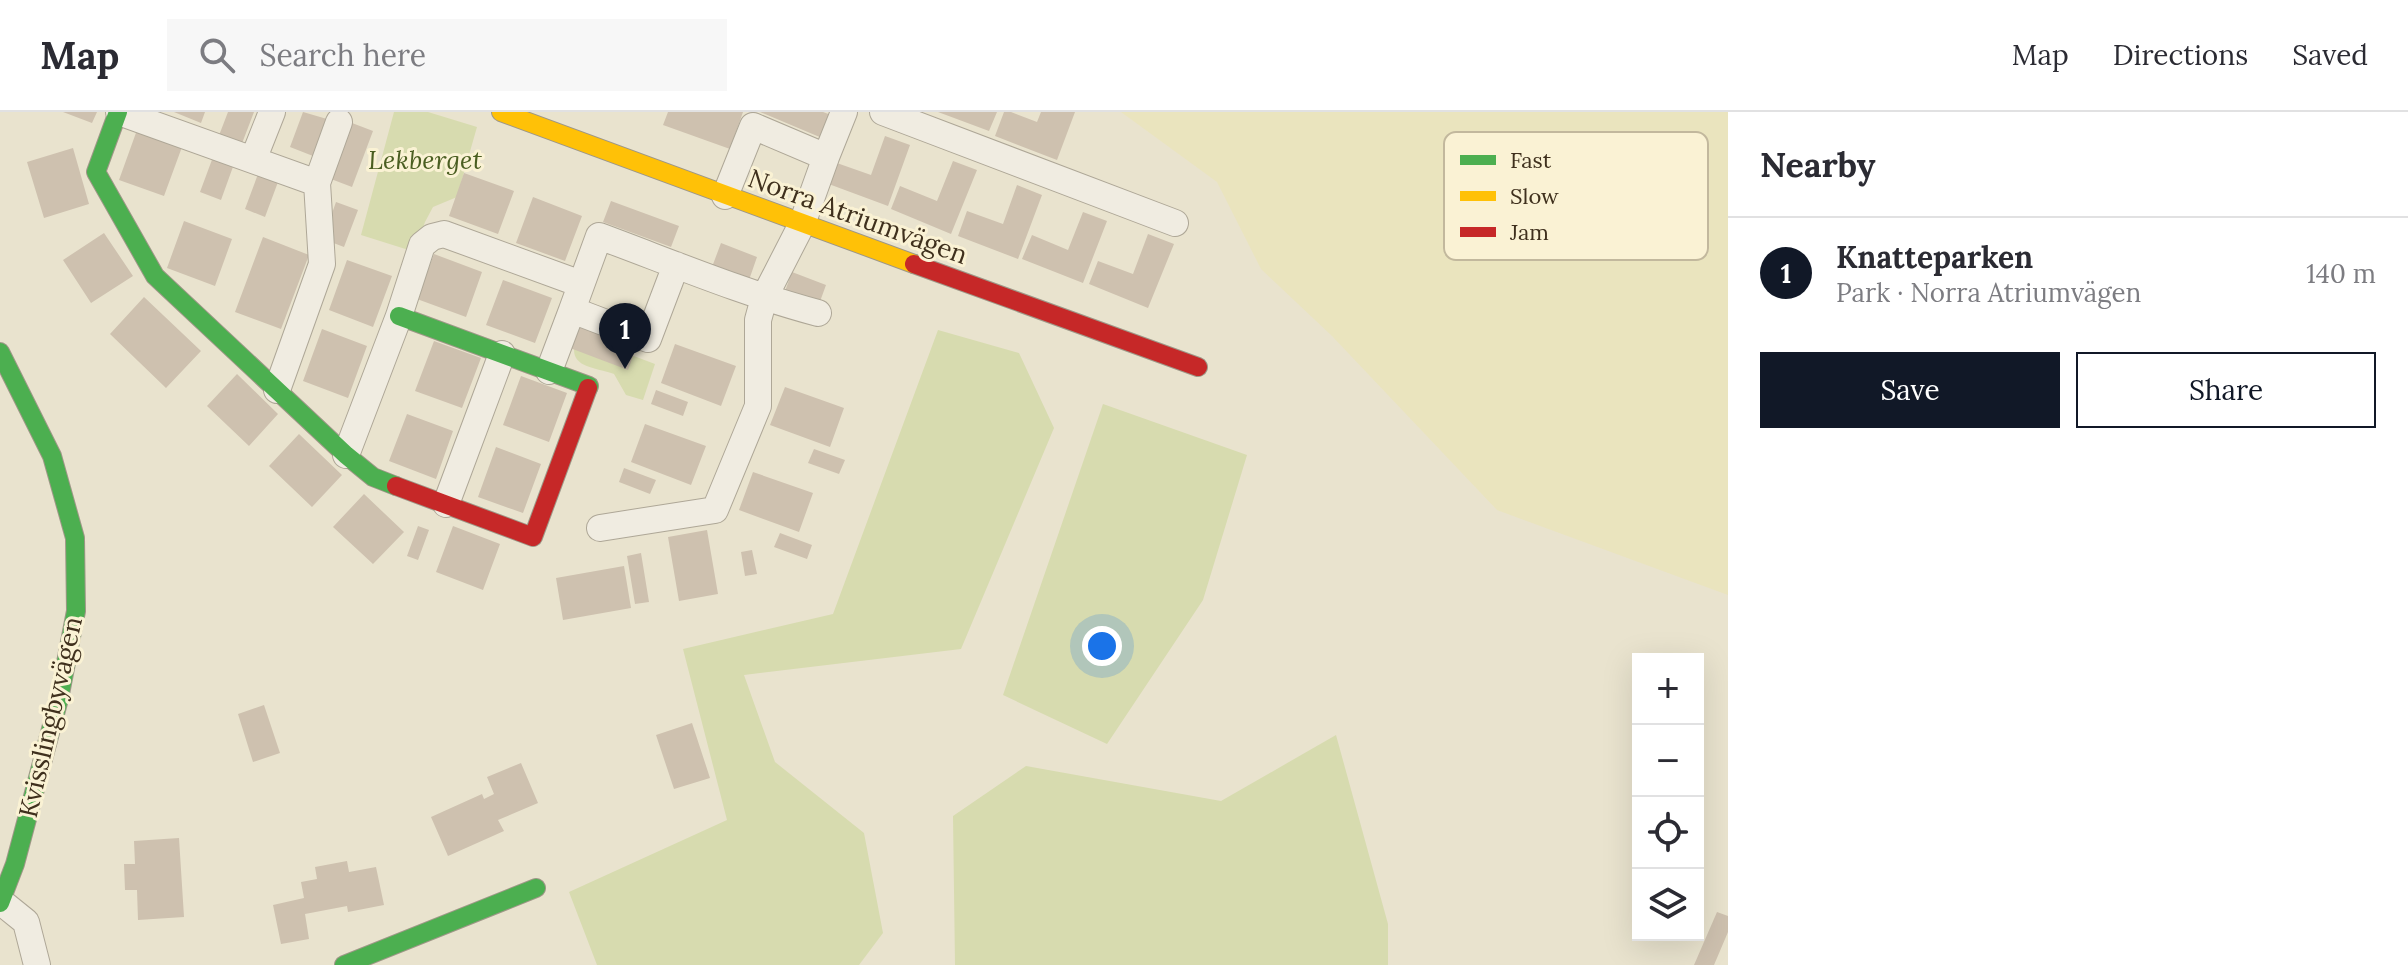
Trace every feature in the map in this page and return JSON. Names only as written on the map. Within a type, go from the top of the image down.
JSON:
[{"type":"street","points":[[317,183],[118,112],[96,172],[155,276],[346,455],[373,477],[533,537],[589,386],[399,316]]},
{"type":"street","points":[[253,160],[272,112]]},
{"type":"street","name":"Norra Atriumvägen","points":[[501,112],[1198,367]]},
{"type":"street","points":[[600,528],[715,510],[758,406],[758,320],[764,298],[802,224],[844,112]]},
{"type":"street","points":[[883,112],[1175,223]]},
{"type":"street","points":[[725,196],[755,121]]},
{"type":"street","points":[[755,121],[753,126],[826,157]]},
{"type":"street","points":[[277,390],[322,264],[317,183],[339,122]]},
{"type":"street","points":[[346,455],[399,316],[422,245],[432,237],[444,234],[581,284]]},
{"type":"street","points":[[549,371],[599,236],[764,298],[818,313]]},
{"type":"street","points":[[572,310],[648,339],[676,265]]},
{"type":"street","name":"Kvisslingbyvägen","points":[[0,352],[52,456],[75,538],[76,611],[55,714],[15,864],[0,902],[26,922],[37,965]]},
{"type":"street","points":[[446,504],[502,354]]},
{"type":"street","points":[[344,965],[536,888]]},
{"type":"shaded area","points":[[1121,112],[1728,112],[1728,595],[1497,510],[1332,336],[1261,269],[1217,182]]},
{"type":"green space","name":"Lekberget","points":[[394,112],[428,112],[477,127],[457,197],[433,207],[415,252],[361,235]]},
{"type":"green space","points":[[938,330],[1019,353],[1054,428],[961,649],[744,675],[775,762],[864,833],[883,933],[859,965],[597,965],[569,892],[727,820],[683,649],[833,614]]},
{"type":"green space","points":[[578,335],[655,364],[643,400],[626,395],[614,374],[588,367],[577,359],[574,353]]},
{"type":"green space","points":[[1103,404],[1247,455],[1203,600],[1107,744],[1003,695]]},
{"type":"green space","points":[[1336,735],[1388,924],[1388,965],[955,965],[953,816],[1026,766],[1221,801]]},
{"type":"building","points":[[63,112],[97,112],[92,123]]},
{"type":"building","points":[[174,112],[205,112],[201,123]]},
{"type":"building","points":[[228,112],[254,112],[241,146],[218,138]]},
{"type":"building","points":[[303,112],[327,119],[313,156],[290,147]]},
{"type":"building","points":[[668,112],[743,112],[730,149],[663,125]]},
{"type":"building","points":[[760,112],[823,112],[831,115],[822,138]]},
{"type":"building","points":[[938,112],[997,112],[989,131]]},
{"type":"building","points":[[1004,112],[1037,122],[1041,112],[1075,112],[1057,160],[995,136]]},
{"type":"building","points":[[352,123],[373,131],[352,187],[331,179]]},
{"type":"building","points":[[137,130],[182,147],[164,196],[119,180]]},
{"type":"building","points":[[885,136],[910,145],[888,206],[826,183],[834,162],[871,175]]},
{"type":"building","points":[[73,148],[89,204],[44,218],[27,162]]},
{"type":"building","points":[[213,157],[234,164],[221,200],[200,192]]},
{"type":"building","points":[[953,161],[977,170],[951,234],[891,209],[900,186],[937,201]]},
{"type":"building","points":[[464,173],[514,191],[498,234],[449,216]]},
{"type":"building","points":[[258,174],[278,182],[265,217],[245,209]]},
{"type":"building","points":[[1017,185],[1042,195],[1018,259],[958,236],[967,211],[1003,224]]},
{"type":"building","points":[[533,197],[582,216],[565,261],[516,243]]},
{"type":"building","points":[[611,201],[679,226],[671,247],[603,222]]},
{"type":"building","points":[[336,202],[358,210],[344,247],[323,239]]},
{"type":"building","points":[[1083,212],[1107,221],[1083,283],[1022,259],[1032,235],[1068,250]]},
{"type":"building","points":[[184,221],[232,239],[215,286],[167,268]]},
{"type":"building","points":[[104,233],[133,276],[91,303],[63,260]]},
{"type":"building","points":[[1148,234],[1174,244],[1148,308],[1089,284],[1098,261],[1133,274]]},
{"type":"building","points":[[263,237],[309,255],[281,329],[235,312]]},
{"type":"building","points":[[721,243],[757,257],[749,280],[712,267]]},
{"type":"building","points":[[434,254],[482,272],[466,317],[417,299]]},
{"type":"building","points":[[347,260],[392,276],[373,327],[329,310]]},
{"type":"building","points":[[792,272],[826,285],[818,307],[784,294]]},
{"type":"building","points":[[503,280],[552,298],[535,343],[486,325]]},
{"type":"building","points":[[144,297],[201,351],[166,388],[110,334]]},
{"type":"building","points":[[578,326],[636,348],[628,370],[570,348]]},
{"type":"building","points":[[322,329],[367,346],[348,398],[303,381]]},
{"type":"building","points":[[434,341],[481,358],[462,408],[415,391]]},
{"type":"building","points":[[675,344],[736,366],[721,406],[661,383]]},
{"type":"building","points":[[237,374],[278,414],[249,446],[207,406]]},
{"type":"building","points":[[521,376],[567,393],[549,442],[503,425]]},
{"type":"building","points":[[785,387],[844,408],[830,447],[770,425]]},
{"type":"building","points":[[656,390],[688,402],[683,416],[651,404]]},
{"type":"building","points":[[407,414],[453,431],[436,479],[389,461]]},
{"type":"building","points":[[645,424],[706,446],[691,485],[631,462]]},
{"type":"building","points":[[299,434],[342,475],[312,507],[269,466]]},
{"type":"building","points":[[496,447],[541,464],[523,513],[478,497]]},
{"type":"building","points":[[814,449],[845,460],[839,474],[808,463]]},
{"type":"building","points":[[624,468],[656,480],[650,494],[619,482]]},
{"type":"building","points":[[753,472],[813,493],[799,532],[739,510]]},
{"type":"building","points":[[364,494],[404,532],[373,564],[333,527]]},
{"type":"building","points":[[418,526],[429,530],[418,560],[407,556]]},
{"type":"building","points":[[453,526],[500,544],[483,590],[436,572]]},
{"type":"building","points":[[707,530],[718,594],[679,601],[668,537]]},
{"type":"building","points":[[780,533],[812,545],[807,559],[774,547]]},
{"type":"building","points":[[752,550],[757,574],[745,576],[741,552]]},
{"type":"building","points":[[641,553],[649,602],[635,604],[627,556]]},
{"type":"building","points":[[624,566],[631,608],[563,620],[556,578]]},
{"type":"building","points":[[264,705],[280,753],[253,762],[238,714]]},
{"type":"building","points":[[692,723],[710,778],[674,789],[656,735]]},
{"type":"building","points":[[521,763],[538,803],[498,820],[504,831],[448,856],[431,817],[482,794],[484,799],[494,794],[487,777]]},
{"type":"building","points":[[179,838],[184,917],[138,920],[137,890],[125,890],[124,864],[135,864],[134,841]]},
{"type":"building","points":[[347,861],[349,872],[376,867],[384,905],[348,912],[347,906],[305,914],[309,939],[281,944],[273,905],[304,898],[301,882],[317,879],[315,867]]},
{"type":"building","points":[[1717,912],[1728,916],[1728,932],[1714,965],[1694,965]]},
{"type":"traffic: fast","points":[[118,112],[96,172],[155,276],[346,455],[373,477],[396,486]]},
{"type":"traffic: fast","points":[[399,316],[588,388]]},
{"type":"traffic: fast","points":[[0,352],[52,456],[75,538],[76,611],[59,699],[15,864],[0,903]]},
{"type":"traffic: fast","points":[[344,965],[536,888]]},
{"type":"traffic: slow","points":[[501,112],[914,264]]},
{"type":"traffic: jam","points":[[914,264],[1198,367]]},
{"type":"traffic: jam","points":[[396,486],[533,537],[588,388]]},
{"type":"place","name":"Knatteparken","points":[[625,369]]}]
